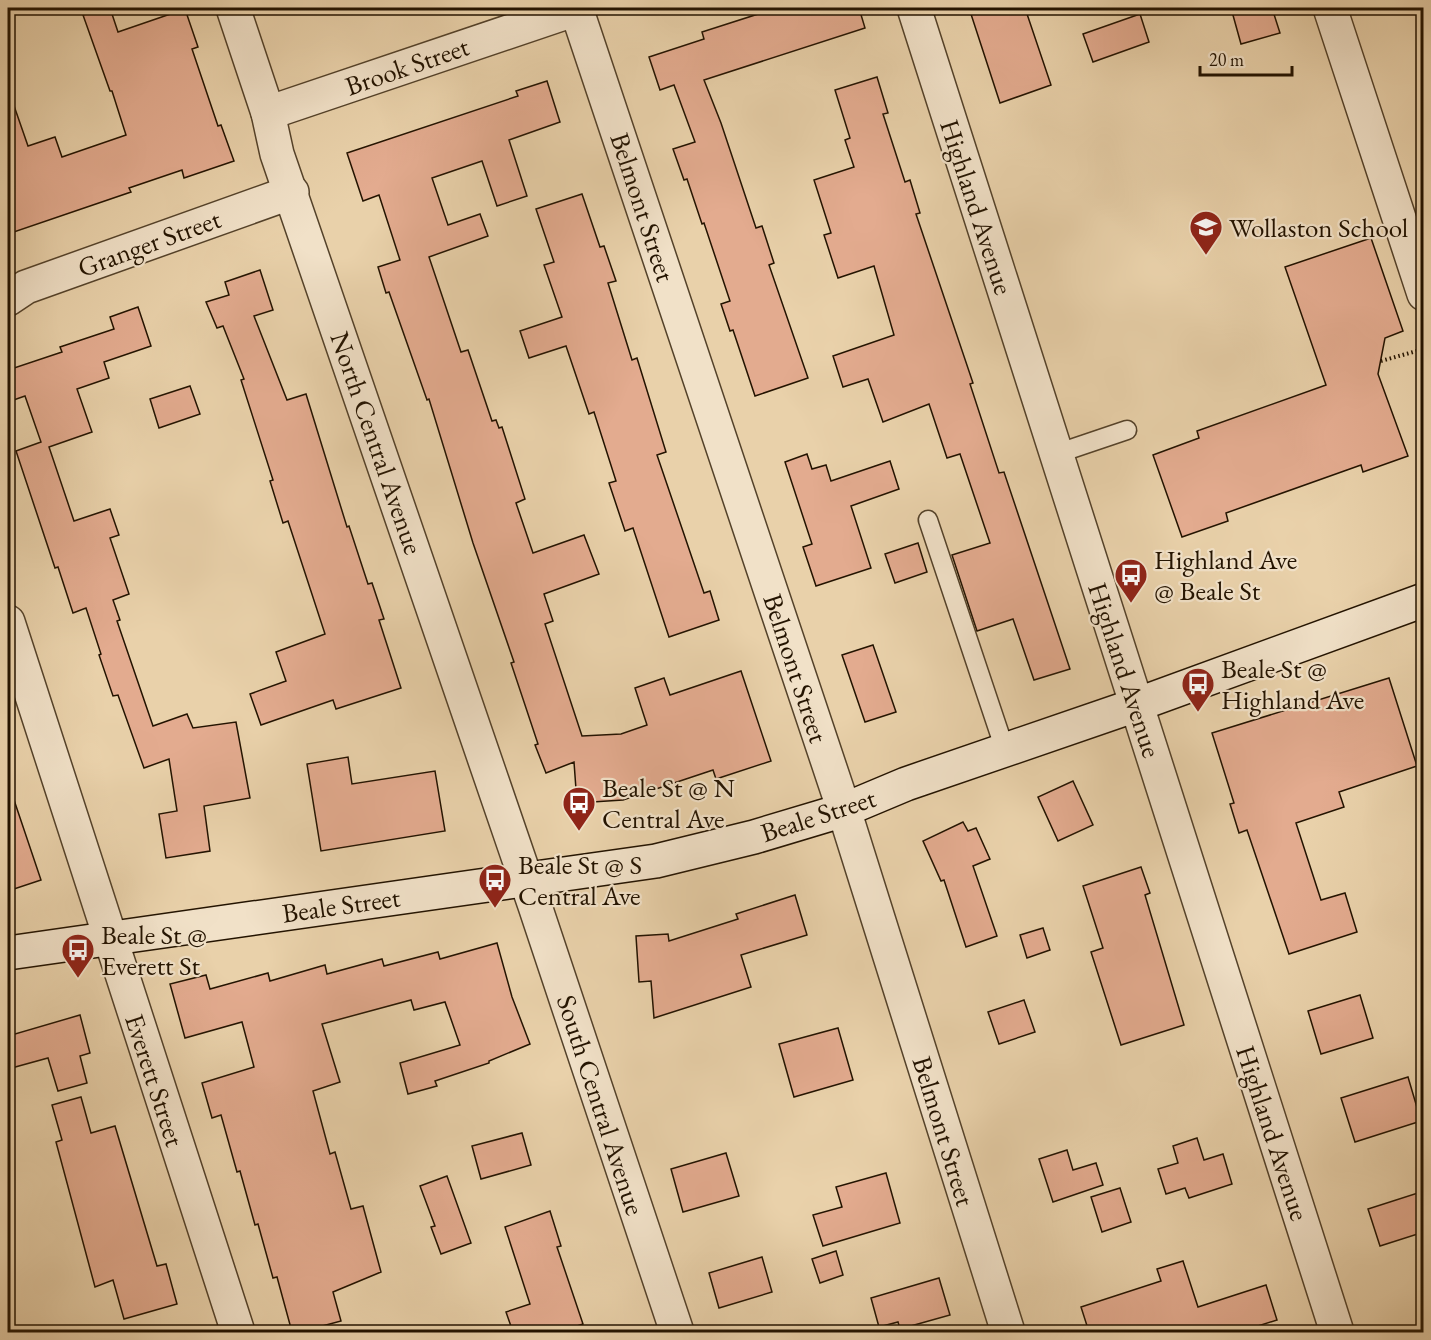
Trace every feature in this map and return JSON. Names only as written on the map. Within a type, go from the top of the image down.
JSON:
[{"type":"street","name":"North Central Avenue","points":[[232,8],[268,113],[278,154],[525,879]]},
{"type":"street","name":"Brook Street","points":[[268,113],[577,8]]},
{"type":"street","name":"Belmont Street","points":[[577,8],[844,810],[1008,1332]]},
{"type":"street","name":"Highland Avenue","points":[[914,8],[1337,1332]]},
{"type":"street","points":[[1330,8],[1424,294]]},
{"type":"street","name":"Granger Street","points":[[8,299],[26,287],[292,192]]},
{"type":"street","name":"Beale Street","points":[[8,953],[656,861],[754,837],[844,810],[906,784],[1136,705],[1424,600]]},
{"type":"street","name":"Everett Street","points":[[8,622],[17,681],[109,938],[237,1332]]},
{"type":"street","name":"South Central Avenue","points":[[525,879],[677,1332]]},
{"type":"lane","points":[[1056,454],[1127,430]]},
{"type":"lane","points":[[928,520],[1005,750]]},
{"type":"path","points":[[1381,361],[1424,350]]},
{"type":"building","points":[[110,8],[118,32],[185,9],[198,47],[192,49],[218,126],[221,125],[234,161],[184,178],[182,170],[129,188],[131,192],[8,234],[8,100],[12,100],[28,146],[55,137],[62,157],[126,135],[83,15]]},
{"type":"building","points":[[777,8],[859,8],[865,28],[704,80],[756,228],[762,226],[774,263],[769,265],[808,378],[755,396],[733,330],[730,331],[721,304],[730,301],[704,223],[702,224],[687,179],[684,180],[673,149],[695,142],[674,85],[660,90],[649,57],[704,39],[702,32]]},
{"type":"building","points":[[969,8],[1025,8],[1051,85],[1000,103]]},
{"type":"building","points":[[1231,8],[1272,8],[1280,33],[1241,44]]},
{"type":"building","points":[[1140,14],[1149,42],[1093,62],[1083,34]]},
{"type":"building","points":[[877,77],[888,113],[883,114],[905,182],[910,180],[920,213],[916,214],[973,383],[970,384],[999,473],[1004,472],[1070,669],[1034,680],[1013,619],[977,631],[952,555],[990,543],[960,454],[947,458],[929,404],[883,422],[868,379],[843,387],[833,356],[894,335],[874,266],[838,278],[824,235],[831,233],[814,180],[854,167],[845,140],[850,138],[835,90]]},
{"type":"building","points":[[547,81],[560,122],[509,140],[527,196],[497,206],[482,161],[432,178],[448,225],[480,214],[488,236],[429,257],[461,352],[468,350],[492,421],[496,420],[499,428],[502,427],[525,499],[516,503],[533,553],[584,535],[599,574],[544,594],[553,621],[545,624],[582,736],[621,734],[647,725],[635,688],[664,678],[670,695],[741,671],[771,761],[716,779],[713,770],[623,800],[577,803],[574,762],[546,773],[535,745],[538,744],[511,663],[514,662],[473,543],[429,399],[427,400],[378,267],[400,260],[379,195],[363,201],[347,153],[518,96],[516,91]]},
{"type":"building","points":[[582,194],[600,247],[604,246],[616,281],[608,283],[632,360],[637,358],[666,452],[657,455],[704,593],[710,591],[719,620],[669,637],[633,528],[625,531],[609,483],[616,481],[594,412],[589,414],[566,346],[529,358],[520,331],[562,317],[544,265],[554,262],[536,209]]},
{"type":"building","points":[[1371,238],[1403,331],[1385,338],[1378,374],[1408,456],[1363,472],[1361,465],[1226,513],[1228,521],[1182,537],[1153,455],[1199,438],[1197,431],[1326,385],[1285,267]]},
{"type":"building","points":[[260,270],[273,310],[254,316],[287,400],[306,394],[347,527],[349,526],[368,584],[372,583],[384,619],[379,620],[401,688],[336,709],[333,700],[261,725],[250,694],[286,681],[276,652],[325,634],[288,521],[283,523],[270,481],[273,480],[241,380],[244,379],[223,326],[217,328],[206,302],[229,295],[225,282]]},
{"type":"building","points":[[138,307],[151,346],[104,362],[109,378],[77,389],[92,432],[49,447],[74,521],[110,509],[119,535],[110,538],[129,594],[113,600],[120,620],[117,621],[153,726],[187,714],[193,728],[236,722],[250,798],[204,806],[210,851],[166,858],[159,814],[177,811],[169,759],[144,768],[118,695],[113,696],[86,608],[73,613],[58,567],[55,568],[16,451],[41,442],[25,396],[8,402],[8,370],[62,352],[60,347],[114,329],[110,317]]},
{"type":"building","points":[[190,386],[200,414],[159,428],[150,399]]},
{"type":"building","points":[[807,454],[812,469],[826,465],[831,481],[890,461],[899,489],[851,506],[871,568],[816,586],[803,547],[812,544],[785,462]]},
{"type":"building","points":[[918,543],[927,572],[895,583],[885,554]]},
{"type":"building","points":[[873,645],[896,712],[865,722],[842,655]]},
{"type":"building","points":[[1389,678],[1417,766],[1339,792],[1344,807],[1296,823],[1321,900],[1345,893],[1357,932],[1289,954],[1247,830],[1239,833],[1230,804],[1234,803],[1212,733]]},
{"type":"building","points":[[348,757],[352,784],[435,771],[445,831],[321,851],[307,764]]},
{"type":"building","points":[[1073,781],[1093,825],[1058,841],[1038,797]]},
{"type":"building","points":[[12,794],[41,880],[8,891],[8,795]]},
{"type":"building","points":[[963,822],[968,831],[976,828],[990,859],[973,866],[997,936],[966,947],[944,880],[941,881],[923,841]]},
{"type":"building","points":[[1141,867],[1150,893],[1145,895],[1184,1025],[1121,1045],[1091,952],[1103,948],[1083,886]]},
{"type":"building","points":[[795,895],[807,935],[741,955],[751,987],[654,1018],[651,981],[639,982],[636,936],[668,934],[669,941],[738,919],[736,914]]},
{"type":"building","points":[[1043,928],[1050,950],[1027,958],[1020,935]]},
{"type":"building","points":[[497,943],[512,997],[530,1044],[489,1061],[489,1063],[435,1081],[437,1086],[408,1094],[400,1063],[460,1045],[445,1002],[414,1010],[411,1000],[322,1024],[340,1082],[313,1091],[330,1154],[335,1152],[351,1209],[363,1206],[381,1272],[333,1292],[341,1321],[292,1332],[277,1277],[273,1278],[258,1224],[255,1225],[240,1171],[237,1172],[221,1115],[212,1118],[202,1083],[254,1067],[242,1022],[185,1038],[170,984],[206,975],[210,989],[268,973],[270,981],[325,965],[327,974],[382,959],[384,966],[438,952],[440,959]]},
{"type":"building","points":[[1360,995],[1373,1038],[1321,1054],[1308,1011]]},
{"type":"building","points":[[1024,1000],[1035,1032],[999,1044],[988,1012]]},
{"type":"building","points":[[80,1015],[90,1053],[80,1056],[87,1083],[58,1091],[48,1058],[8,1069],[8,1036]]},
{"type":"building","points":[[838,1028],[853,1080],[794,1097],[779,1044]]},
{"type":"building","points":[[1408,1077],[1421,1121],[1355,1142],[1341,1098]]},
{"type":"building","points":[[81,1097],[91,1133],[115,1126],[157,1266],[166,1264],[177,1304],[124,1319],[113,1280],[95,1287],[56,1142],[62,1140],[52,1105]]},
{"type":"building","points":[[522,1133],[531,1165],[481,1179],[472,1146]]},
{"type":"building","points":[[1197,1138],[1204,1160],[1223,1154],[1232,1184],[1189,1198],[1185,1188],[1166,1194],[1158,1169],[1178,1163],[1173,1146]]},
{"type":"building","points":[[1067,1150],[1073,1170],[1096,1163],[1103,1185],[1053,1202],[1039,1159]]},
{"type":"building","points":[[726,1153],[739,1196],[683,1212],[671,1169]]},
{"type":"building","points":[[886,1173],[900,1223],[823,1246],[813,1215],[842,1207],[836,1187]]},
{"type":"building","points":[[447,1176],[471,1243],[441,1254],[431,1227],[435,1226],[420,1186]]},
{"type":"building","points":[[1120,1188],[1131,1222],[1102,1232],[1091,1197]]},
{"type":"building","points":[[1424,1191],[1424,1232],[1380,1246],[1368,1209]]},
{"type":"building","points":[[550,1211],[561,1246],[557,1247],[583,1324],[559,1332],[513,1332],[506,1312],[530,1304],[505,1227]]},
{"type":"building","points":[[836,1251],[843,1275],[820,1283],[812,1259]]},
{"type":"building","points":[[762,1257],[772,1292],[719,1308],[709,1273]]},
{"type":"building","points":[[1183,1261],[1198,1307],[1266,1285],[1277,1320],[1239,1332],[1089,1332],[1081,1307],[1161,1281],[1157,1269]]},
{"type":"building","points":[[939,1278],[950,1315],[900,1329],[898,1322],[879,1327],[871,1298]]},
{"type":"place","name":"Wollaston School","points":[[1206,256]]},
{"type":"place","name":"Highland Ave @ Beale St","points":[[1131,604]]},
{"type":"place","name":"Beale St @ Highland Ave","points":[[1198,713]]},
{"type":"place","name":"Beale St @ N Central Ave","points":[[579,832]]},
{"type":"place","name":"Beale St @ S Central Ave","points":[[495,909]]},
{"type":"place","name":"Beale St @ Everett St","points":[[78,979]]}]
